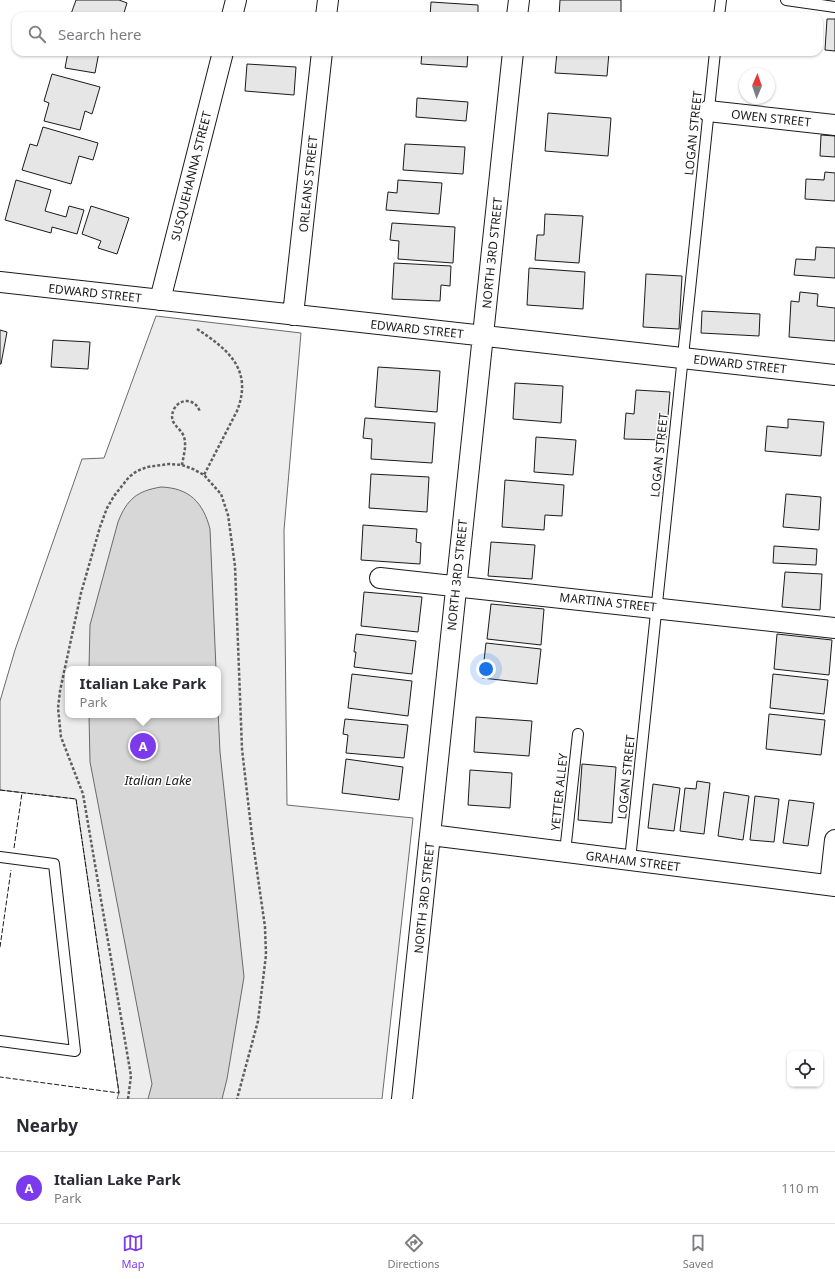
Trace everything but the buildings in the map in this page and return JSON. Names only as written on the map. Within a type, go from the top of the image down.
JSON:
[{"type":"street","points":[[233,12],[236,0]]},
{"type":"street","points":[[326,12],[328,0]]},
{"type":"street","points":[[518,12],[519,0]]},
{"type":"street","name":"SUSQUEHANNA STREET","points":[[160,300],[222,56]]},
{"type":"street","name":"ORLEANS STREET","points":[[293,315],[322,56]]},
{"type":"street","name":"NORTH 3RD STREET","points":[[402,1099],[513,56]]},
{"type":"street","name":"OWEN STREET","points":[[708,111],[835,125]]},
{"type":"street","name":"EDWARD STREET","points":[[0,282],[835,375]]},
{"type":"street","name":"MARTINA STREET","points":[[380,578],[835,628]]},
{"type":"street","name":"GRAHAM STREET","points":[[431,835],[833,886]]},
{"type":"street","points":[[833,886],[835,840]]},
{"type":"lane","points":[[720,12],[721,0]]},
{"type":"lane","points":[[786,0],[835,7]]},
{"type":"lane","name":"LOGAN STREET","points":[[630,860],[715,56]]},
{"type":"lane","name":"YETTER ALLEY","points":[[565,852],[578,734]]},
{"type":"lane","points":[[0,857],[54,864],[75,1051],[0,1041]]},
{"type":"path","points":[[197,329],[221,346],[234,360],[238,368],[242,389],[241,401],[237,411],[204,474]]},
{"type":"path","points":[[182,465],[185,450],[185,438],[173,422],[173,413],[178,404],[189,401],[194,402],[199,407],[200,412]]},
{"type":"path","points":[[65,666],[81,593],[100,527],[114,496],[128,477],[147,467],[164,464],[182,465],[204,474],[220,494],[228,515],[231,529],[235,566],[242,749],[252,836],[265,927],[266,955],[258,1021],[237,1099]]},
{"type":"path","points":[[65,668],[58,708],[61,737],[83,794],[131,1076],[128,1099]]},
{"type":"shaded area","points":[[156,316],[301,333],[284,530],[287,805],[413,818],[382,1099],[117,1099],[119,1093],[76,799],[0,790],[0,701],[15,650],[82,459],[104,458]]},
{"type":"water","points":[[161,487],[171,488],[187,494],[199,504],[207,519],[210,529],[216,666],[89,666],[90,625],[118,522],[125,507],[134,497],[145,491]]},
{"type":"water","name":"Italian Lake","points":[[89,718],[218,718],[220,752],[244,977],[227,1079],[222,1099],[148,1099],[152,1084],[90,762]]},
{"type":"fence","points":[[0,790],[76,799],[119,1093],[0,1077]]},
{"type":"fence","points":[[14,848],[22,793]]},
{"type":"fence","points":[[0,947],[11,870]]},
{"type":"place","name":"Italian Lake Park","points":[[143,746]]}]
